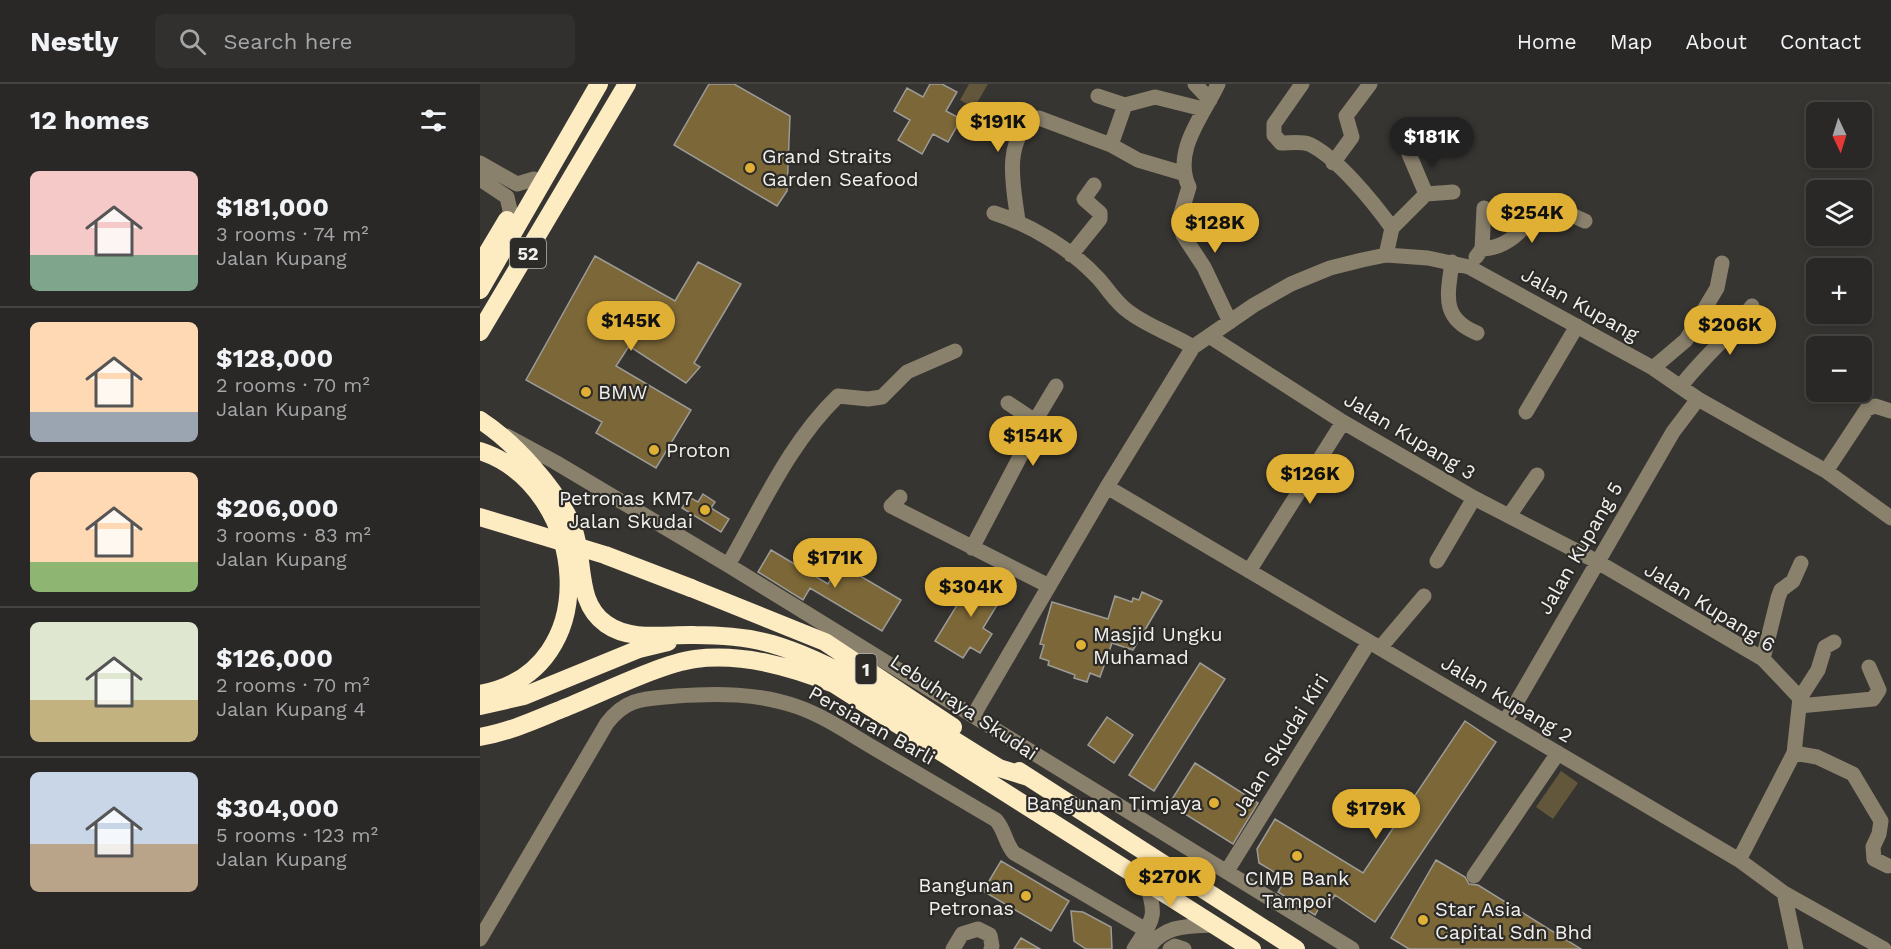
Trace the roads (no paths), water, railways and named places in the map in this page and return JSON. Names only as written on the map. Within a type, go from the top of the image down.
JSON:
[{"type":"highway","name":"52","points":[[480,290],[599,84]]},
{"type":"highway","name":"52","points":[[480,332],[627,84]]},
{"type":"highway","points":[[480,265],[534,179],[553,161]]},
{"type":"highway","points":[[487,425],[560,501],[573,527],[586,599],[594,615],[624,633],[649,636],[698,635],[770,643],[808,656],[999,768],[1028,777]]},
{"type":"highway","points":[[480,451],[514,468],[539,491],[563,545],[571,592],[567,615],[557,641],[540,662],[503,687],[480,694]]},
{"type":"highway","name":"Lebuhraya Skudai","points":[[480,517],[605,555],[825,642],[1028,777],[1296,949]]},
{"type":"highway","points":[[480,706],[524,696],[639,649],[698,635]]},
{"type":"highway","name":"1","points":[[480,737],[518,727],[666,667],[694,659],[739,660],[796,669],[834,684],[1252,949]]},
{"type":"highway","points":[[480,726],[518,727]]},
{"type":"street","points":[[1195,84],[1206,104]]},
{"type":"street","points":[[1218,84],[1206,104],[1185,152],[1182,173],[1189,187],[1179,220],[1183,235],[1204,267],[1230,322]]},
{"type":"street","points":[[1302,84],[1274,124],[1274,135],[1281,143],[1301,142],[1311,145],[1370,198],[1392,228]]},
{"type":"street","points":[[1333,163],[1352,137],[1346,116],[1370,84]]},
{"type":"street","points":[[1098,96],[1125,105],[1156,91],[1206,104]]},
{"type":"street","points":[[1112,146],[1125,105]]},
{"type":"street","points":[[1018,221],[1012,189],[1012,164],[1017,144],[1029,122],[1039,118],[1112,146],[1138,160],[1182,173]]},
{"type":"street","points":[[1409,154],[1426,194]]},
{"type":"street","points":[[480,163],[517,184],[528,183],[534,179]]},
{"type":"street","points":[[480,179],[502,191],[507,197],[509,217]]},
{"type":"street","points":[[1071,255],[1100,219],[1100,213],[1084,199],[1094,185]]},
{"type":"street","points":[[1386,255],[1392,228],[1426,194],[1453,192]]},
{"type":"street","points":[[1469,267],[1482,249],[1484,208]]},
{"type":"street","points":[[1482,249],[1496,249],[1511,240],[1543,210],[1551,208],[1585,221]]},
{"type":"street","points":[[994,213],[1018,221],[1071,255],[1098,278],[1110,297],[1128,312],[1153,328],[1193,347]]},
{"type":"street","name":"Jalan Kupang","points":[[973,716],[1107,487],[1193,347],[1291,284],[1330,268],[1386,255],[1452,262],[1469,267],[1653,368],[1698,399],[1826,471],[1891,518]]},
{"type":"street","points":[[1452,262],[1447,290],[1448,304],[1454,318],[1464,328],[1477,333]]},
{"type":"street","points":[[1653,368],[1686,340],[1717,288],[1722,263]]},
{"type":"street","points":[[1681,386],[1702,358],[1732,333],[1752,306]]},
{"type":"street","points":[[1526,412],[1577,326]]},
{"type":"street","name":"Jalan Kupang 3","points":[[1209,336],[1343,422],[1474,498],[1596,561]]},
{"type":"street","points":[[728,565],[819,414],[838,396],[868,399],[882,396],[907,372],[955,351]]},
{"type":"street","points":[[972,548],[1032,434],[1035,421],[1056,386]]},
{"type":"street","name":"Jalan Kupang 5","points":[[1504,722],[1673,432],[1698,399]]},
{"type":"street","points":[[1008,403],[1035,421]]},
{"type":"street","points":[[1826,471],[1867,409],[1875,406],[1891,411]]},
{"type":"street","points":[[1250,571],[1343,422]]},
{"type":"street","points":[[487,425],[555,462],[728,565],[1352,949]]},
{"type":"street","points":[[1509,516],[1537,475]]},
{"type":"street","name":"Jalan Kupang 2","points":[[1107,487],[1739,860],[1784,893],[1884,949]]},
{"type":"street","points":[[900,497],[891,506],[1049,586]]},
{"type":"street","points":[[1437,561],[1474,498]]},
{"type":"street","name":"Jalan Kupang 6","points":[[1596,561],[1763,659],[1799,702]]},
{"type":"street","points":[[1763,659],[1781,590],[1793,581],[1801,563]]},
{"type":"street","name":"Jalan Skudai Kiri","points":[[1227,871],[1375,645],[1424,596]]},
{"type":"street","points":[[1739,860],[1794,753],[1799,702],[1818,670],[1825,648],[1834,642]]},
{"type":"street","points":[[1799,702],[1873,699],[1879,690],[1869,667]]},
{"type":"street","name":"Persiaran Barli","points":[[480,939],[607,723],[618,709],[630,702],[698,694],[750,696],[799,707],[864,742],[996,820],[1002,827],[1014,853],[1146,930]]},
{"type":"street","points":[[1474,876],[1558,753]]},
{"type":"street","points":[[1794,753],[1817,758],[1853,774],[1881,821],[1879,834],[1873,847],[1874,859],[1888,867]]},
{"type":"street","points":[[1134,949],[1146,930],[1154,910],[1146,882]]},
{"type":"street","points":[[1784,893],[1796,949]]},
{"type":"street","points":[[1148,949],[1157,936],[1166,931],[1178,927],[1213,925]]},
{"type":"street","points":[[953,949],[962,934],[978,929],[990,935],[993,946],[991,949]]},
{"type":"street","points":[[1170,949],[1175,946],[1184,949]]},
{"type":"place","name":"Grand Straits Garden Seafood","points":[[750,168]]},
{"type":"place","name":"BMW","points":[[586,392]]},
{"type":"place","name":"Proton","points":[[654,450]]},
{"type":"place","name":"Petronas KM7 Jalan Skudai","points":[[705,510]]},
{"type":"place","name":"Masjid Ungku Muhamad","points":[[1081,645]]},
{"type":"place","name":"Bangunan Timjaya","points":[[1214,803]]},
{"type":"place","name":"CIMB Bank Tampoi","points":[[1297,856]]},
{"type":"place","name":"Bangunan Petronas","points":[[1026,896]]},
{"type":"place","name":"Star Asia Capital Sdn Bhd","points":[[1423,920]]}]
